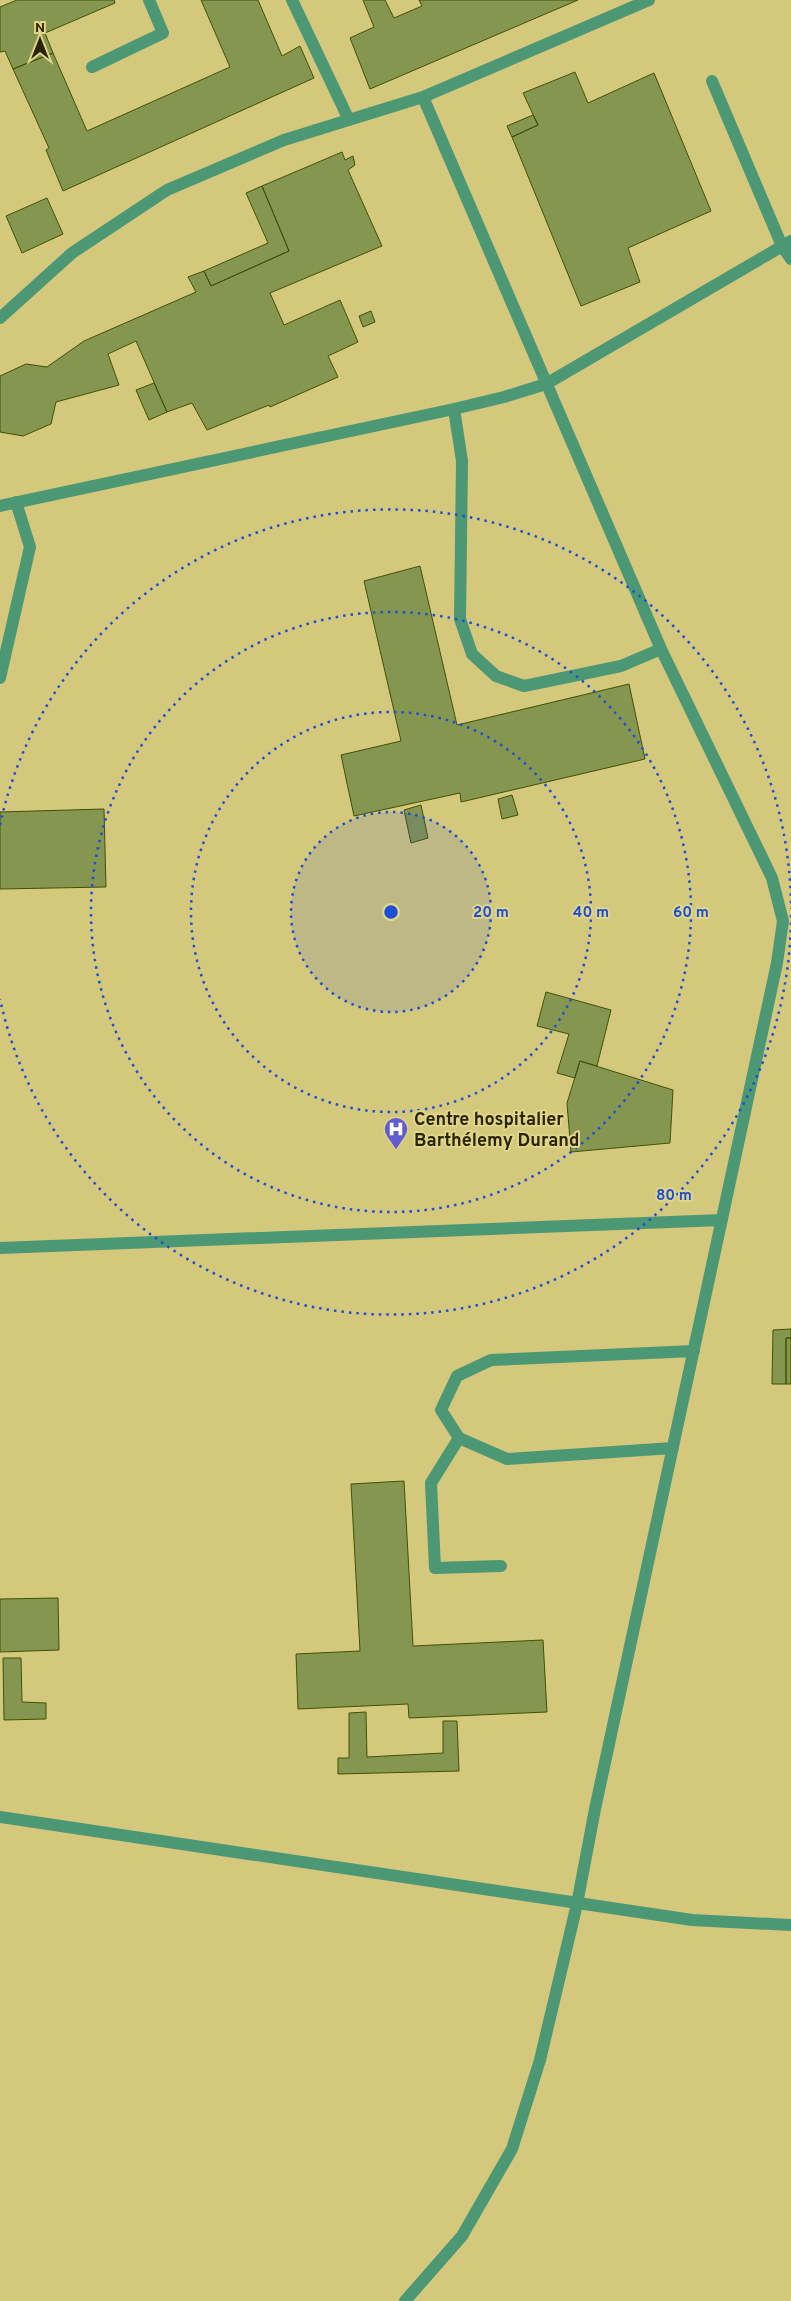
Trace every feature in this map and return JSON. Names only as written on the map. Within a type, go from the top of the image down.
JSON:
[{"type":"lane","points":[[92,67],[163,33],[149,0]]},
{"type":"lane","points":[[292,0],[349,120]]},
{"type":"lane","points":[[0,318],[72,253],[167,190],[284,140],[422,97],[649,0]]},
{"type":"lane","points":[[712,81],[786,244],[791,259]]},
{"type":"lane","points":[[405,2301],[462,2236],[512,2149],[540,2060],[577,1904],[597,1799],[778,963],[783,922],[772,878],[661,649],[422,97]]},
{"type":"lane","points":[[0,506],[454,409],[504,397],[546,384],[786,244]]},
{"type":"lane","points":[[454,409],[462,461],[460,619],[472,654],[496,676],[524,686],[621,666],[661,649]]},
{"type":"lane","points":[[0,678],[30,548],[16,502]]},
{"type":"lane","points":[[0,1248],[722,1220]]},
{"type":"lane","points":[[673,1448],[507,1459],[459,1438],[441,1410],[457,1376],[491,1360],[694,1351]]},
{"type":"lane","points":[[459,1438],[431,1483],[436,1568],[501,1566]]},
{"type":"lane","points":[[0,1817],[692,1920],[791,1925]]},
{"type":"building","points":[[17,0],[114,0],[115,3],[45,33],[53,53],[13,69],[5,51],[0,52],[0,7]]},
{"type":"building","points":[[201,0],[258,0],[282,56],[300,46],[314,78],[63,191],[46,150],[49,148],[13,69],[53,53],[87,131],[230,67]]},
{"type":"building","points":[[363,0],[385,0],[394,18],[422,6],[419,0],[578,0],[370,89],[350,38],[374,27]]},
{"type":"building","points":[[575,72],[588,103],[654,73],[711,211],[628,248],[640,282],[581,306],[512,137],[538,125],[523,93]]},
{"type":"building","points":[[533,115],[538,125],[512,137],[507,126]]},
{"type":"building","points":[[342,152],[345,160],[353,156],[355,165],[348,170],[382,246],[270,293],[284,325],[340,300],[358,342],[328,356],[338,377],[270,407],[269,405],[207,430],[192,403],[167,412],[136,341],[108,354],[119,385],[56,402],[51,424],[23,436],[0,432],[0,376],[26,364],[47,367],[84,341],[196,292],[188,277],[204,271],[211,286],[289,251],[262,186]]},
{"type":"building","points":[[262,186],[289,251],[211,286],[204,271],[268,243],[246,193]]},
{"type":"building","points":[[47,198],[63,234],[22,253],[6,216]]},
{"type":"building","points":[[371,311],[375,322],[363,327],[359,316]]},
{"type":"building","points":[[154,383],[167,412],[149,420],[136,390]]},
{"type":"building","points":[[420,566],[457,725],[629,684],[645,759],[461,802],[460,793],[354,816],[341,755],[401,741],[364,581]]},
{"type":"building","points":[[512,795],[518,815],[502,819],[498,799]]},
{"type":"building","points":[[421,805],[428,838],[411,843],[404,810]]},
{"type":"building","points":[[104,809],[106,887],[0,889],[0,812]]},
{"type":"building","points":[[546,992],[611,1010],[597,1066],[580,1061],[575,1078],[557,1073],[569,1034],[537,1026]]},
{"type":"building","points":[[580,1061],[673,1090],[670,1143],[571,1152],[567,1103]]},
{"type":"building","points":[[791,1329],[791,1338],[786,1338],[786,1384],[772,1384],[773,1330]]},
{"type":"building","points":[[786,1338],[791,1338],[791,1384],[786,1384]]},
{"type":"building","points":[[404,1481],[413,1646],[543,1640],[547,1712],[409,1718],[408,1704],[298,1709],[296,1654],[360,1651],[351,1484]]},
{"type":"building","points":[[58,1598],[59,1650],[0,1652],[0,1599]]},
{"type":"building","points":[[3,1658],[21,1658],[22,1702],[46,1703],[46,1719],[4,1720]]},
{"type":"building","points":[[366,1712],[367,1757],[443,1753],[443,1721],[457,1721],[459,1771],[338,1774],[338,1758],[349,1758],[349,1713]]},
{"type":"place","name":"Centre hospitalier Barthélemy Durand","points":[[396,1150]]}]
